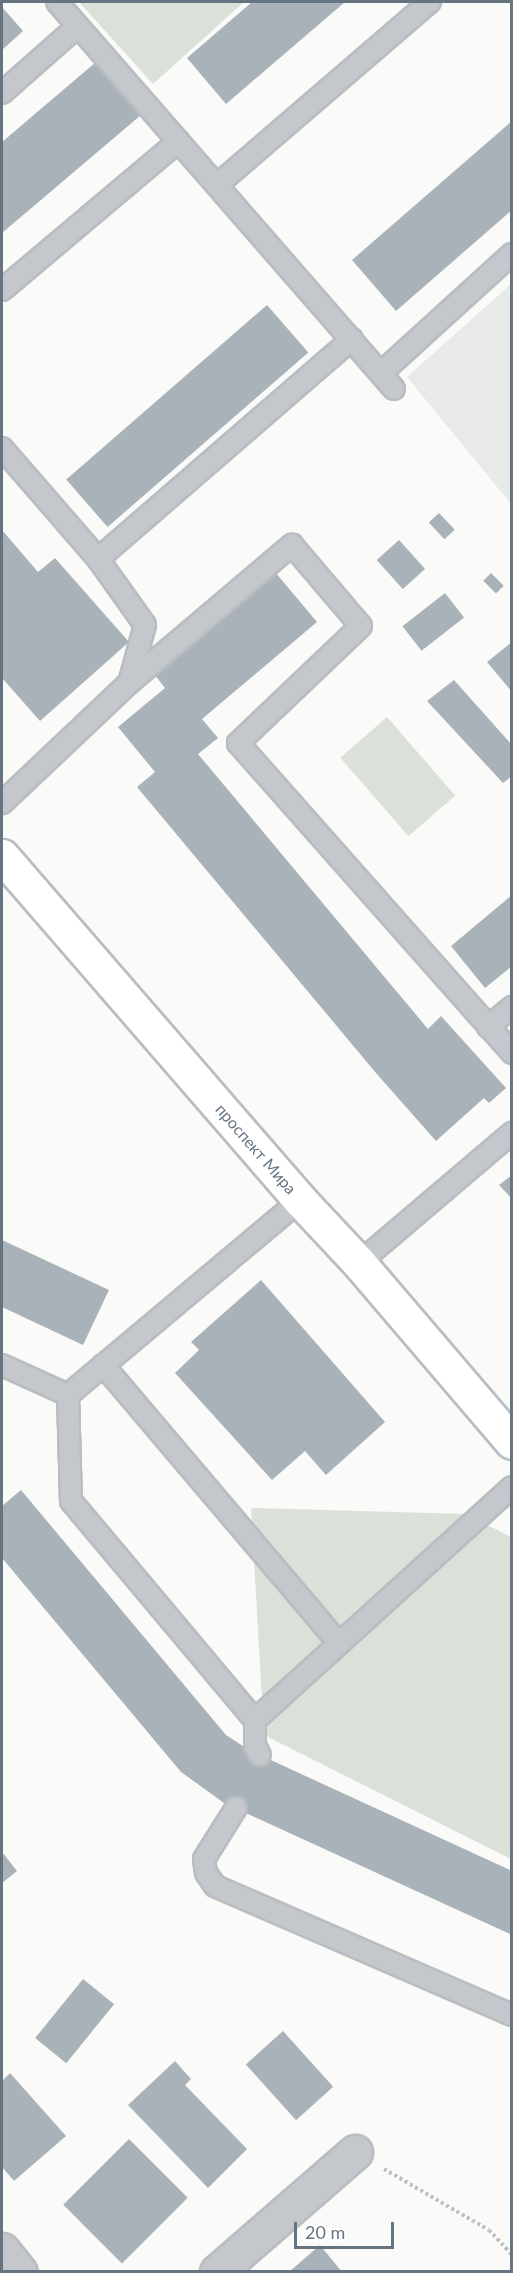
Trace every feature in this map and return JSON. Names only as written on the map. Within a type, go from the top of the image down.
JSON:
[{"type":"main road","name":"проспект Мира","points":[[2,857],[300,1200],[359,1263],[512,1442]]},
{"type":"street","points":[[220,2269],[355,2152]]},
{"type":"street","points":[[2,2250],[20,2271]]},
{"type":"lane","points":[[57,2],[394,389]]},
{"type":"lane","points":[[217,185],[430,2]]},
{"type":"lane","points":[[2,93],[78,26]]},
{"type":"lane","points":[[2,290],[178,141]]},
{"type":"lane","points":[[381,373],[512,254]]},
{"type":"lane","points":[[98,559],[352,339]]},
{"type":"lane","points":[[2,448],[98,559],[145,625],[129,683]]},
{"type":"lane","points":[[2,803],[129,683],[292,544],[361,627],[238,743],[512,1053]]},
{"type":"lane","points":[[488,1027],[512,1007]]},
{"type":"lane","points":[[359,1263],[512,1133]]},
{"type":"lane","points":[[68,1395],[300,1200]]},
{"type":"lane","points":[[2,1365],[68,1395]]},
{"type":"lane","points":[[103,1365],[339,1643]]},
{"type":"lane","points":[[68,1395],[71,1501],[255,1720],[255,1746],[260,1755]]},
{"type":"lane","points":[[255,1720],[512,1487]]},
{"type":"lane","points":[[236,1808],[204,1859],[206,1873],[215,1886],[512,2015]]},
{"type":"path","points":[[355,2152],[489,2230],[512,2254]]},
{"type":"shaded area","points":[[79,2],[244,2],[153,84]]},
{"type":"shaded area","points":[[511,284],[511,504],[407,377]]},
{"type":"shaded area","points":[[387,717],[455,795],[408,836],[340,758]]},
{"type":"shaded area","points":[[251,1508],[466,1514],[511,1537],[511,1859],[264,1735]]},
{"type":"building","points":[[252,2],[345,2],[226,104],[187,58]]},
{"type":"building","points":[[2,7],[23,31],[2,50]]},
{"type":"building","points":[[96,62],[141,115],[2,233],[2,142]]},
{"type":"building","points":[[512,121],[512,210],[396,311],[352,260]]},
{"type":"building","points":[[267,305],[308,353],[108,527],[66,480]]},
{"type":"building","points":[[439,513],[455,530],[444,539],[429,523]]},
{"type":"building","points":[[2,530],[38,572],[55,558],[129,642],[40,721],[2,678]]},
{"type":"building","points":[[399,540],[425,569],[403,589],[377,560]]},
{"type":"building","points":[[275,572],[317,622],[202,719],[218,738],[198,754],[428,1029],[441,1016],[506,1088],[489,1103],[484,1098],[436,1141],[376,1073],[137,787],[155,772],[118,727],[165,688],[154,674]]},
{"type":"building","points":[[491,573],[504,586],[496,594],[483,581]]},
{"type":"building","points":[[445,593],[464,617],[422,651],[402,626]]},
{"type":"building","points":[[512,642],[512,692],[487,662]]},
{"type":"building","points":[[454,680],[512,745],[512,776],[503,783],[427,701]]},
{"type":"building","points":[[512,895],[512,966],[485,988],[451,946]]},
{"type":"building","points":[[512,1175],[512,1199],[499,1185]]},
{"type":"building","points":[[2,1240],[109,1290],[83,1345],[2,1307]]},
{"type":"building","points":[[261,1280],[385,1422],[326,1475],[305,1451],[272,1480],[175,1373],[199,1350],[191,1342]]},
{"type":"building","points":[[21,1490],[226,1735],[249,1750],[512,1871],[512,1935],[224,1803],[181,1772],[2,1558],[2,1506]]},
{"type":"building","points":[[2,1852],[17,1871],[2,1883]]},
{"type":"building","points":[[83,1979],[114,2004],[66,2063],[35,2038]]},
{"type":"building","points":[[283,2031],[333,2087],[296,2120],[246,2064]]},
{"type":"building","points":[[175,2061],[191,2079],[185,2085],[247,2149],[208,2188],[128,2105]]},
{"type":"building","points":[[10,2073],[66,2136],[14,2181],[2,2167],[2,2081]]},
{"type":"building","points":[[129,2139],[188,2198],[122,2263],[63,2205]]},
{"type":"building","points":[[320,2245],[342,2272],[289,2272]]}]
